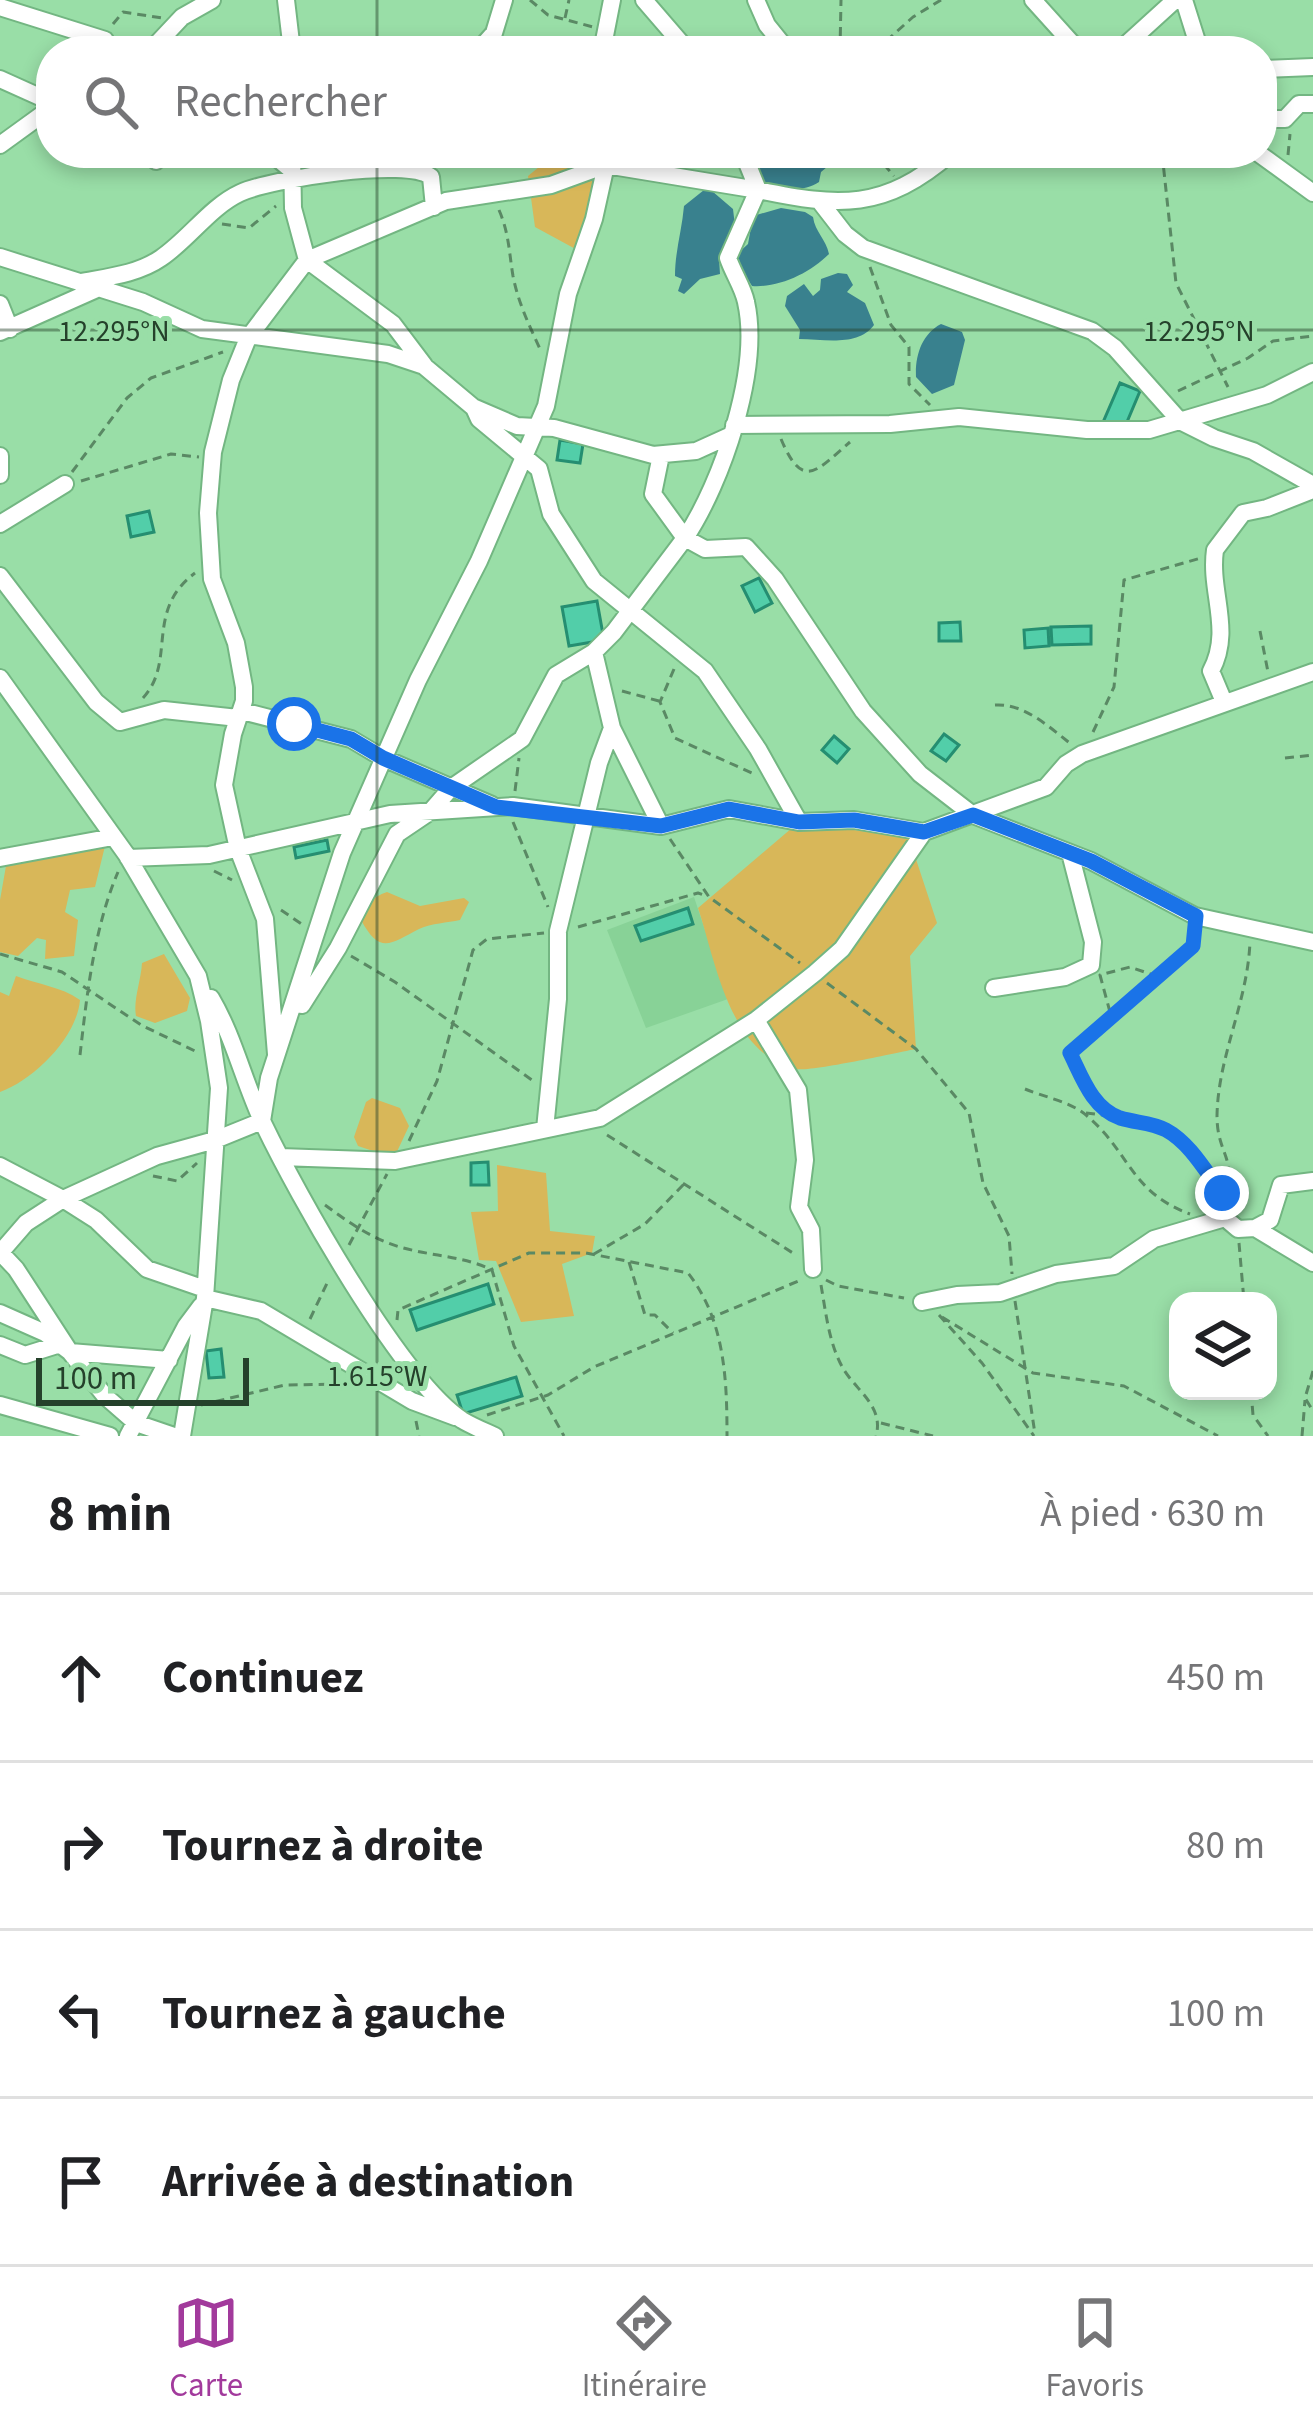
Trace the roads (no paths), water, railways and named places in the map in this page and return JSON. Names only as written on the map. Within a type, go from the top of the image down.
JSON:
[{"type":"street","points":[[164,36],[182,17],[212,0]]},
{"type":"street","points":[[286,0],[290,36]]},
{"type":"street","points":[[491,36],[504,0]]},
{"type":"street","points":[[606,36],[612,0]]},
{"type":"street","points":[[644,0],[675,36]]},
{"type":"street","points":[[757,0],[776,36]]},
{"type":"street","points":[[1033,0],[1065,36]]},
{"type":"street","points":[[1137,36],[1179,0],[1194,36]]},
{"type":"street","points":[[0,7],[76,36]]},
{"type":"street","points":[[1277,68],[1313,67]]},
{"type":"street","points":[[0,79],[36,94]]},
{"type":"street","points":[[1277,119],[1286,119],[1299,104],[1313,104]]},
{"type":"street","points":[[0,145],[36,112]]},
{"type":"street","points":[[1277,167],[1313,193]]},
{"type":"street","points":[[80,282],[156,262],[238,194],[291,174],[393,168]]},
{"type":"street","points":[[412,168],[431,177],[434,207]]},
{"type":"street","points":[[276,1059],[265,919],[238,849],[224,785],[240,714],[240,665],[212,579],[208,513],[212,458],[230,380],[246,343],[307,260],[434,207],[488,193],[551,185],[587,168]]},
{"type":"street","points":[[262,1120],[276,1059],[343,853],[538,428],[568,294],[594,219],[604,168]]},
{"type":"street","points":[[650,168],[820,203],[864,200],[903,186],[929,168]]},
{"type":"street","points":[[288,1027],[338,948],[398,834],[431,811],[452,788],[522,739],[562,668],[594,652],[686,538],[713,490],[746,379],[749,323],[745,296],[728,259],[758,190],[749,168]]},
{"type":"street","points":[[291,174],[295,226],[307,260],[392,324],[424,366],[473,407],[518,426],[554,428],[627,450],[696,451],[731,430],[770,423],[870,424],[959,417],[1130,430],[1238,404],[1313,372]]},
{"type":"street","points":[[820,203],[863,248],[1092,331],[1115,348],[1180,421],[1253,451],[1313,487]]},
{"type":"street","points":[[0,261],[143,302],[246,343],[388,354],[424,366]]},
{"type":"street","points":[[0,304],[5,330],[99,288]]},
{"type":"street","points":[[473,407],[479,418],[539,469],[551,514],[594,580],[705,671],[799,822]]},
{"type":"street","points":[[661,454],[653,494],[686,538],[709,550],[746,547],[775,579],[863,711],[920,774],[973,815],[1070,853],[1196,916],[1313,942]]},
{"type":"street","points":[[0,456],[0,475]]},
{"type":"street","points":[[0,524],[65,484]]},
{"type":"street","points":[[1224,701],[1211,671],[1221,651],[1223,628],[1214,554],[1243,512],[1267,508],[1313,487]]},
{"type":"street","points":[[0,576],[96,702],[115,719],[130,722],[164,710],[240,714],[327,730],[496,807]]},
{"type":"street","points":[[594,652],[612,728],[661,826]]},
{"type":"street","points":[[127,856],[176,858],[238,849],[359,818],[496,807],[661,826],[729,809],[799,822],[854,820],[924,832],[1046,787],[1082,754],[1313,672]]},
{"type":"street","points":[[0,678],[127,856],[215,1004],[280,1157],[397,1348],[461,1419]]},
{"type":"street","points":[[545,1130],[558,999],[558,931],[612,728]]},
{"type":"street","points":[[280,1157],[394,1161],[586,1122],[612,1112],[756,1020],[842,949],[924,832]]},
{"type":"street","points":[[0,858],[113,837]]},
{"type":"street","points":[[994,988],[1066,977],[1090,964],[1095,953],[1070,853]]},
{"type":"street","points":[[198,976],[218,1066],[215,1140],[204,1297],[187,1409],[178,1436],[132,1430],[64,1348],[16,1269],[0,1253],[26,1223],[63,1199],[157,1156],[215,1140],[262,1120]]},
{"type":"street","points":[[756,1020],[798,1090],[806,1160],[799,1207],[811,1230],[816,1272]]},
{"type":"street","points":[[0,1166],[96,1220],[147,1269],[204,1297],[261,1311],[412,1401],[495,1436]]},
{"type":"street","points":[[1246,1229],[1270,1220],[1280,1185],[1313,1181]]},
{"type":"street","points":[[922,1303],[1014,1290],[1056,1274],[1114,1266],[1154,1239],[1228,1219],[1313,1263]]},
{"type":"street","points":[[132,1430],[204,1297]]},
{"type":"street","points":[[0,1312],[45,1333],[64,1348]]},
{"type":"street","points":[[0,1345],[25,1355],[64,1348],[169,1360]]},
{"type":"street","points":[[0,1405],[110,1436]]},
{"type":"water","points":[[759,168],[826,168],[819,182],[806,188],[761,184]]},
{"type":"water","points":[[704,190],[733,209],[735,226],[719,258],[720,274],[700,279],[684,294],[678,291],[682,279],[675,276],[684,206]]},
{"type":"water","points":[[781,208],[813,217],[829,254],[794,278],[752,286],[734,257],[748,244],[753,216]]},
{"type":"water","points":[[847,274],[853,285],[847,292],[865,303],[874,325],[850,339],[799,339],[800,330],[785,306],[787,296],[804,284],[813,296],[820,290],[821,279]]},
{"type":"water","points":[[941,324],[962,332],[965,340],[954,385],[932,394],[916,377],[917,361],[924,339]]}]
